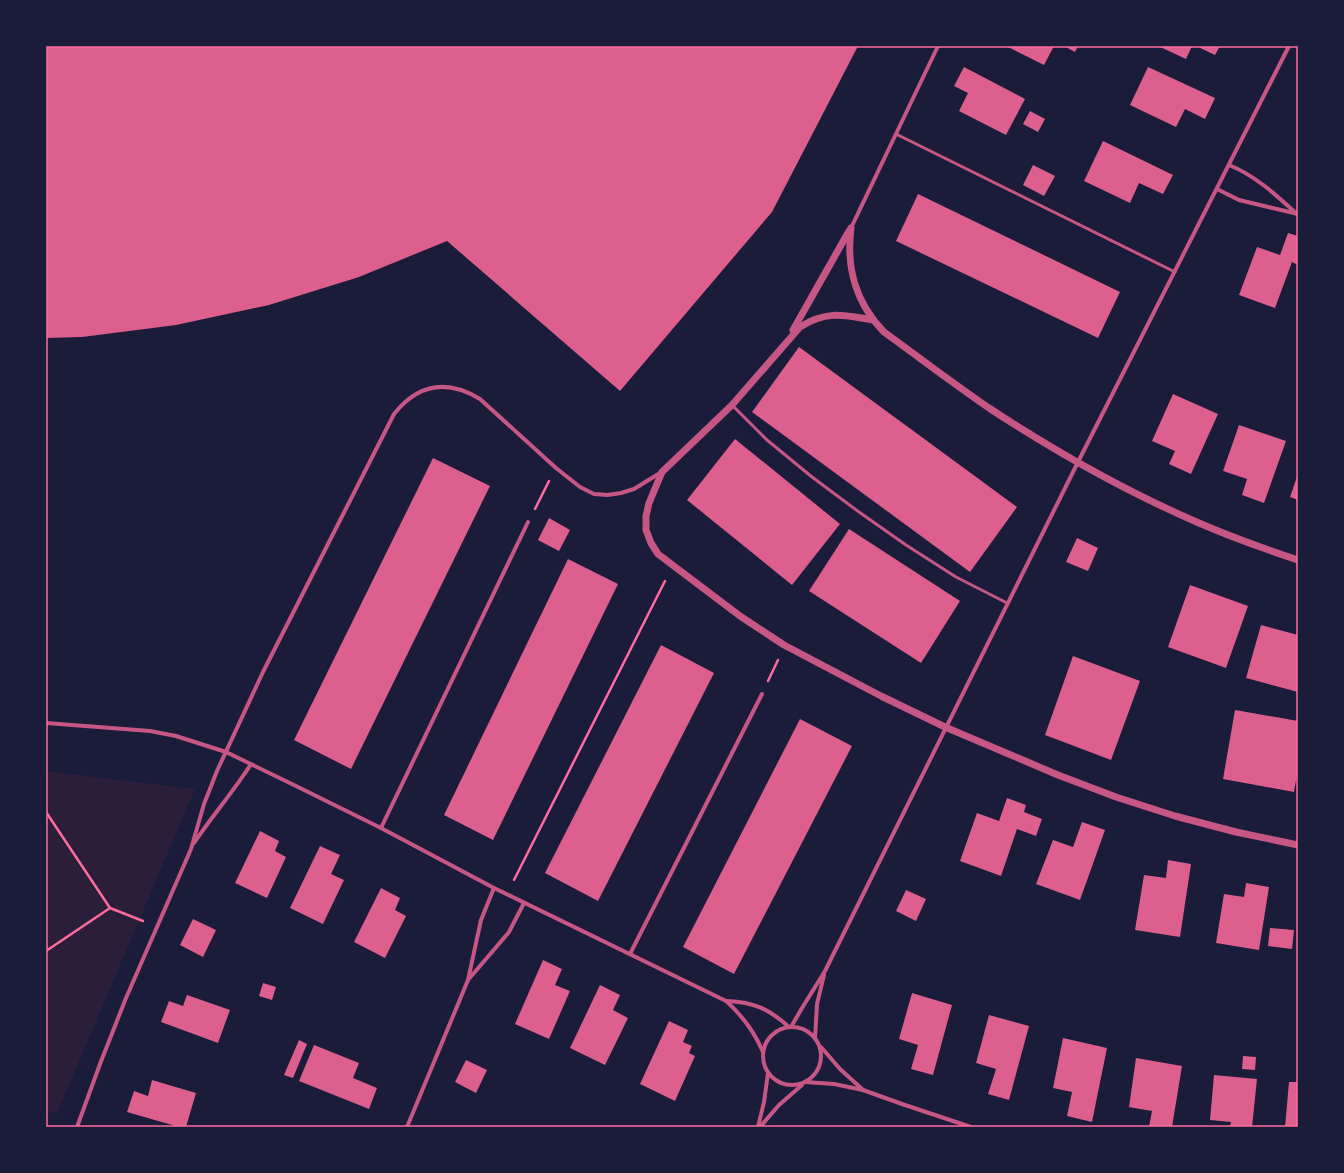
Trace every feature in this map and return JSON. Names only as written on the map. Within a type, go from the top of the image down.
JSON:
[{"type":"street","points":[[788,339],[851,228],[938,46]]},
{"type":"street","points":[[790,1027],[825,971],[1007,603],[1289,46]]},
{"type":"street","points":[[1229,165],[1242,170],[1256,179],[1298,214]]},
{"type":"street","points":[[1217,189],[1246,202],[1298,214]]},
{"type":"street","points":[[851,228],[849,255],[852,276],[857,292],[873,320],[884,332],[986,405],[1078,462],[1199,524],[1258,547],[1298,560]]},
{"type":"street","points":[[77,1127],[108,1042],[190,849],[206,798],[226,752],[263,672],[394,414],[403,403],[414,395],[427,389],[441,387],[454,388],[468,392],[480,399],[556,468],[580,487],[594,494],[608,495],[621,493],[634,488],[662,472],[732,405],[800,327],[813,319],[828,316],[844,315],[873,320]]},
{"type":"street","points":[[662,472],[649,503],[646,516],[646,530],[651,543],[658,554],[740,616],[784,645],[848,680],[945,727],[1058,776],[1175,816],[1298,845]]},
{"type":"street","points":[[381,828],[528,522]]},
{"type":"street","points":[[630,954],[762,694]]},
{"type":"street","points":[[46,723],[150,730],[182,738],[226,752],[381,828],[524,903],[726,1001],[738,1011],[757,1037],[763,1052],[765,1067],[774,1079],[788,1085],[804,1083],[841,1085],[863,1090],[971,1127]]},
{"type":"street","points":[[190,849],[216,812],[237,786],[251,764]]},
{"type":"street","points":[[407,1127],[468,980],[481,920],[494,888]]},
{"type":"street","points":[[468,980],[509,932],[524,903]]},
{"type":"street","points":[[816,1039],[817,1004],[825,971]]},
{"type":"street","points":[[726,1001],[744,1002],[761,1007],[776,1015],[790,1027]]},
{"type":"street","points":[[763,1052],[769,1037],[782,1028],[801,1028],[809,1032],[840,1069],[863,1090]]},
{"type":"street","points":[[759,1127],[779,1105],[811,1078],[821,1060],[819,1045]]},
{"type":"street","points":[[759,1127],[768,1073]]},
{"type":"lane","points":[[896,134],[1175,272]]},
{"type":"lane","points":[[732,405],[767,440],[812,477],[859,512],[906,545],[956,577],[1007,603]]},
{"type":"path","points":[[528,522],[556,468]]},
{"type":"path","points":[[506,894],[672,566]]},
{"type":"path","points":[[762,694],[784,645]]},
{"type":"path","points":[[46,812],[110,908],[157,927]]},
{"type":"path","points":[[46,951],[110,908]]},
{"type":"shaded area","points":[[46,771],[195,789],[57,1113],[46,1111]]},
{"type":"building","points":[[46,46],[858,46],[772,212],[620,391],[447,241],[359,277],[269,305],[176,325],[82,337],[46,338]]},
{"type":"building","points":[[1006,46],[1054,46],[1044,65]]},
{"type":"building","points":[[1064,46],[1078,46],[1075,52]]},
{"type":"building","points":[[1158,46],[1192,46],[1186,59]]},
{"type":"building","points":[[1196,46],[1220,46],[1215,55]]},
{"type":"building","points":[[964,67],[1025,99],[1006,135],[959,111],[968,93],[954,86]]},
{"type":"building","points":[[1148,67],[1215,98],[1205,119],[1185,109],[1176,127],[1130,105]]},
{"type":"building","points":[[1030,111],[1045,119],[1038,132],[1023,124]]},
{"type":"building","points":[[1103,141],[1173,175],[1163,194],[1139,183],[1130,203],[1084,181]]},
{"type":"building","points":[[1033,165],[1055,176],[1044,196],[1023,185]]},
{"type":"building","points":[[918,194],[1120,292],[1098,338],[896,241]]},
{"type":"building","points":[[1288,233],[1298,236],[1298,265],[1292,262],[1275,308],[1239,295],[1257,247],[1280,255]]},
{"type":"building","points":[[799,347],[1017,507],[970,572],[752,412]]},
{"type":"building","points":[[1173,394],[1218,414],[1191,474],[1169,464],[1175,451],[1152,441]]},
{"type":"building","points":[[1239,425],[1286,441],[1264,503],[1242,495],[1247,479],[1223,471]]},
{"type":"building","points":[[735,439],[840,524],[792,585],[687,500]]},
{"type":"building","points":[[433,458],[490,486],[351,769],[294,740]]},
{"type":"building","points":[[1298,474],[1298,500],[1290,497]]},
{"type":"building","points":[[549,518],[570,530],[559,551],[538,540]]},
{"type":"building","points":[[849,529],[960,601],[921,663],[809,591]]},
{"type":"building","points":[[1077,538],[1098,548],[1088,571],[1066,562]]},
{"type":"building","points":[[568,559],[618,584],[493,840],[444,815]]},
{"type":"building","points":[[1190,585],[1248,606],[1226,668],[1168,647]]},
{"type":"building","points":[[1261,625],[1298,635],[1298,692],[1246,678]]},
{"type":"building","points":[[661,645],[714,673],[598,901],[545,873]]},
{"type":"building","points":[[1073,656],[1140,681],[1111,760],[1045,735]]},
{"type":"building","points":[[1235,710],[1298,721],[1298,769],[1294,792],[1223,779]]},
{"type":"building","points":[[800,719],[852,746],[734,974],[683,947]]},
{"type":"building","points":[[1007,798],[1026,805],[1024,812],[1042,819],[1036,836],[1017,829],[1001,876],[960,861],[977,813],[999,821]]},
{"type":"building","points":[[1082,822],[1105,830],[1080,900],[1036,884],[1053,840],[1073,847]]},
{"type":"building","points":[[260,831],[279,841],[275,851],[286,857],[267,898],[235,883]]},
{"type":"building","points":[[320,846],[340,855],[331,874],[344,880],[323,924],[290,908]]},
{"type":"building","points":[[1168,860],[1191,864],[1180,937],[1135,930],[1144,875],[1166,878]]},
{"type":"building","points":[[1246,883],[1269,887],[1259,950],[1216,943],[1224,894],[1244,897]]},
{"type":"building","points":[[381,888],[400,898],[395,910],[406,916],[385,958],[354,942]]},
{"type":"building","points":[[906,890],[926,899],[916,921],[896,911]]},
{"type":"building","points":[[193,919],[216,930],[203,957],[180,945]]},
{"type":"building","points":[[1270,928],[1294,930],[1292,949],[1268,946]]},
{"type":"building","points":[[543,960],[562,969],[555,985],[570,991],[549,1039],[515,1024]]},
{"type":"building","points":[[263,983],[276,987],[272,1000],[259,996]]},
{"type":"building","points":[[600,985],[620,995],[613,1010],[628,1018],[605,1065],[570,1048]]},
{"type":"building","points":[[912,993],[952,1005],[933,1075],[911,1069],[918,1045],[899,1039]]},
{"type":"building","points":[[187,995],[230,1010],[218,1043],[161,1022],[169,1001],[183,1006]]},
{"type":"building","points":[[989,1015],[1029,1026],[1009,1100],[988,1094],[996,1069],[976,1063]]},
{"type":"building","points":[[669,1021],[688,1030],[683,1042],[692,1046],[689,1053],[695,1056],[675,1101],[640,1084]]},
{"type":"building","points":[[1063,1038],[1107,1048],[1092,1122],[1067,1116],[1072,1092],[1053,1088]]},
{"type":"building","points":[[299,1040],[307,1044],[293,1078],[284,1075]]},
{"type":"building","points":[[314,1045],[359,1063],[353,1078],[377,1088],[369,1109],[299,1081]]},
{"type":"building","points":[[1243,1056],[1256,1057],[1255,1070],[1242,1069]]},
{"type":"building","points":[[1136,1058],[1182,1066],[1172,1127],[1149,1127],[1152,1111],[1129,1107]]},
{"type":"building","points":[[466,1060],[487,1070],[476,1093],[455,1082]]},
{"type":"building","points":[[1214,1075],[1257,1079],[1252,1127],[1230,1127],[1231,1122],[1210,1120]]},
{"type":"building","points":[[152,1080],[196,1093],[186,1127],[179,1127],[127,1112],[134,1091],[148,1096]]},
{"type":"building","points":[[1289,1082],[1298,1082],[1298,1127],[1285,1127]]}]
